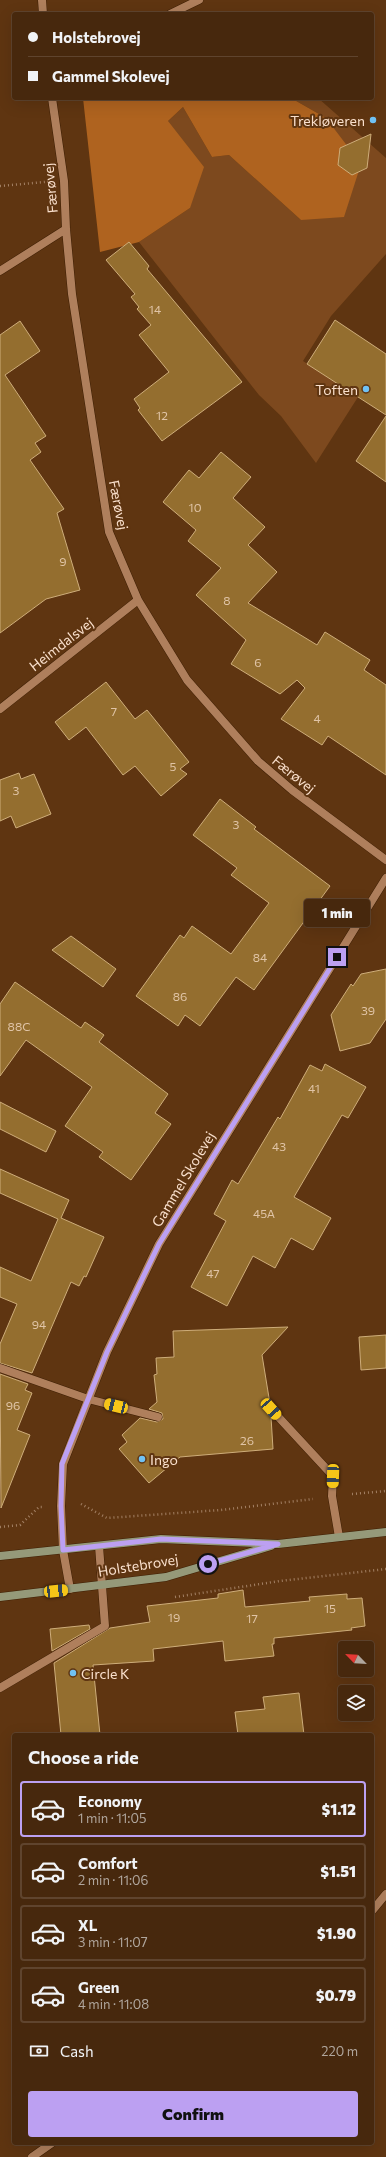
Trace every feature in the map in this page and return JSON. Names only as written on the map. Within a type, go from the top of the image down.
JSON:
[{"type":"main road","name":"Holstebrovej","points":[[0,1556],[161,1539],[278,1544],[386,1532]]},
{"type":"main road","name":"Holstebrovej","points":[[0,1596],[166,1577],[278,1544]]},
{"type":"street","points":[[42,0],[43,12]]},
{"type":"street","points":[[174,12],[199,0]]},
{"type":"street","name":"Færøvej","points":[[52,100],[64,181],[66,229],[72,294],[109,532],[138,600],[187,680],[258,761],[292,790],[386,860]]},
{"type":"street","points":[[0,271],[66,229]]},
{"type":"street","name":"Heimdalsvej","points":[[0,709],[138,600]]},
{"type":"street","name":"Gammel Skolevej","points":[[70,1589],[63,1550],[61,1506],[62,1464],[107,1352],[159,1244],[386,878]]},
{"type":"street","points":[[0,1368],[88,1399],[158,1417]]},
{"type":"street","points":[[271,1409],[333,1476],[332,1496],[339,1537]]},
{"type":"street","points":[[0,1688],[105,1626],[99,1546]]},
{"type":"street","points":[[374,1909],[386,1894]]},
{"type":"street","points":[[32,2157],[49,2145]]},
{"type":"path","points":[[0,186],[64,181]]},
{"type":"path","points":[[82,1504],[107,1518],[221,1510],[332,1496],[386,1491]]},
{"type":"path","points":[[0,1527],[20,1525],[39,1507]]},
{"type":"path","points":[[170,1598],[280,1581],[386,1569]]},
{"type":"shaded area","points":[[83,100],[294,100],[326,118],[361,164],[344,217],[301,220],[229,155],[212,157],[183,107],[168,121],[204,167],[190,208],[139,242],[100,252]]},
{"type":"shaded area","points":[[294,100],[320,100],[386,158],[386,254],[331,316],[303,361],[358,397],[316,463],[281,416],[259,395],[139,242],[190,208],[168,121],[183,107],[212,157],[229,155],[301,220],[326,118]]},
{"type":"building","points":[[371,134],[367,168],[352,175],[338,165],[340,148]]},
{"type":"building","points":[[129,242],[149,266],[147,269],[242,382],[162,441],[138,410],[140,408],[134,399],[169,372],[139,335],[151,325],[137,309],[139,307],[131,297],[135,294],[106,260]]},
{"type":"building","name":"Toften","points":[[335,320],[386,354],[386,415],[307,364]]},
{"type":"building","points":[[20,321],[40,351],[5,375],[46,436],[35,443],[41,452],[30,460],[64,509],[57,513],[80,590],[46,599],[0,633],[0,335]]},
{"type":"building","points":[[386,416],[386,482],[356,461]]},
{"type":"building","points":[[221,452],[251,477],[233,498],[265,527],[248,545],[277,572],[248,603],[317,645],[325,632],[370,660],[364,670],[386,685],[386,775],[328,736],[322,745],[281,719],[305,688],[297,680],[280,694],[231,664],[246,640],[196,595],[221,568],[188,541],[196,530],[163,502],[189,470],[199,478]]},
{"type":"building","points":[[106,682],[135,719],[147,710],[189,762],[180,769],[187,774],[161,796],[135,766],[123,775],[86,727],[69,740],[55,722]]},
{"type":"building","points":[[19,773],[21,779],[34,774],[51,814],[16,828],[11,816],[0,821],[0,780]]},
{"type":"building","points":[[220,799],[256,827],[254,829],[330,886],[254,990],[236,977],[200,1026],[185,1015],[178,1026],[136,996],[180,935],[184,938],[192,926],[231,954],[269,903],[231,875],[237,868],[193,835]]},
{"type":"building","points":[[71,936],[116,969],[103,987],[52,950]]},
{"type":"building","points":[[386,969],[386,1019],[370,1043],[340,1051],[331,1015],[351,984],[353,986],[361,974]]},
{"type":"building","points":[[15,982],[81,1028],[85,1022],[104,1035],[99,1042],[168,1094],[155,1113],[171,1124],[131,1180],[99,1157],[103,1152],[65,1126],[92,1087],[26,1040],[0,1076],[0,1004]]},
{"type":"building","points":[[325,1064],[366,1087],[348,1118],[342,1115],[294,1197],[331,1218],[313,1250],[291,1238],[275,1268],[253,1256],[227,1306],[191,1287],[226,1221],[214,1214],[232,1180],[238,1184],[278,1117],[280,1119],[310,1065],[322,1071]]},
{"type":"building","points":[[0,1102],[56,1131],[46,1152],[0,1129]]},
{"type":"building","points":[[0,1169],[69,1200],[61,1218],[104,1237],[86,1277],[84,1276],[79,1286],[71,1282],[32,1373],[0,1363],[0,1344],[17,1304],[0,1297],[0,1267],[31,1281],[58,1219],[0,1193]]},
{"type":"building","points":[[288,1327],[262,1355],[270,1404],[266,1410],[271,1417],[273,1449],[180,1457],[149,1483],[119,1449],[127,1442],[122,1435],[140,1418],[157,1422],[163,1419],[162,1413],[149,1409],[157,1402],[154,1375],[157,1374],[156,1358],[174,1357],[173,1331]]},
{"type":"building","points":[[386,1335],[386,1368],[361,1370],[359,1337]]},
{"type":"building","points":[[0,1374],[28,1384],[25,1390],[32,1393],[17,1430],[30,1435],[1,1508]]},
{"type":"building","points":[[243,1590],[245,1607],[310,1601],[309,1597],[347,1594],[347,1599],[362,1598],[365,1626],[351,1628],[352,1630],[274,1638],[274,1644],[272,1644],[274,1656],[225,1661],[223,1641],[153,1649],[154,1661],[93,1665],[100,1733],[61,1733],[54,1663],[110,1628],[150,1622],[147,1606],[218,1598],[218,1594]]},
{"type":"building","points":[[89,1625],[90,1629],[52,1651],[50,1629]]},
{"type":"building","points":[[299,1693],[304,1733],[238,1733],[235,1712],[265,1709],[263,1697]]},
{"type":"place","name":"Trekløveren","points":[[373,120]]},
{"type":"place","name":"Toften","points":[[366,389]]},
{"type":"place","name":"Ingo","points":[[142,1459]]},
{"type":"place","name":"Circle K","points":[[73,1673]]},
{"type":"route","points":[[208,1564],[278,1544],[161,1539],[63,1550],[61,1506],[62,1464],[107,1352],[159,1244],[238,1114],[337,957]]}]
